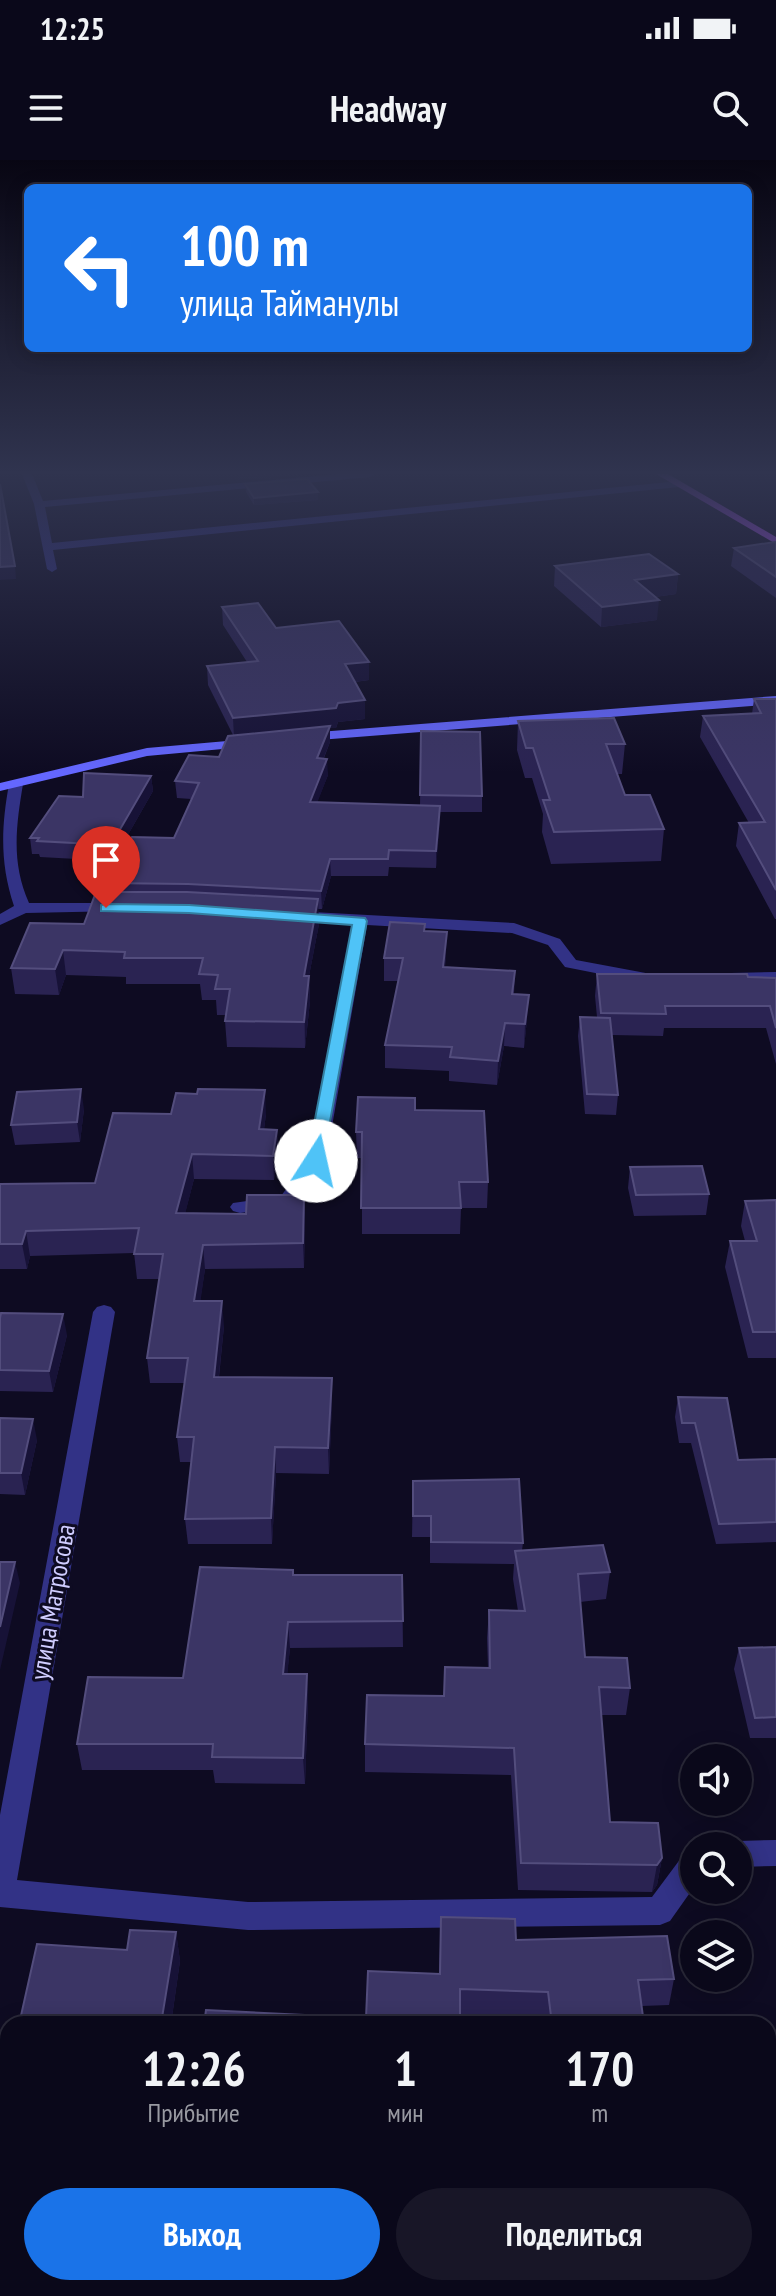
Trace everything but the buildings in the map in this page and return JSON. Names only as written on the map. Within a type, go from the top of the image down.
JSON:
[{"type":"main road","points":[[284,739],[776,700]]},
{"type":"main road","points":[[8,786],[147,752],[269,741]]},
{"type":"street","points":[[8,786],[5,850],[8,883],[23,908]]},
{"type":"street","points":[[0,920],[23,908],[129,908]]},
{"type":"street","points":[[282,916],[514,928],[554,942],[571,964],[662,981]]},
{"type":"street","points":[[240,1207],[287,1202],[316,1161],[360,921]]},
{"type":"street","points":[[719,979],[776,977]]},
{"type":"street","name":"улица Матросова","points":[[0,1892],[104,1312]]},
{"type":"street","points":[[752,1854],[776,1853]]},
{"type":"street","points":[[0,1892],[248,1916],[660,1911],[680,1883]]},
{"type":"route","points":[[106,908],[189,909],[360,921],[316,1161]]}]
